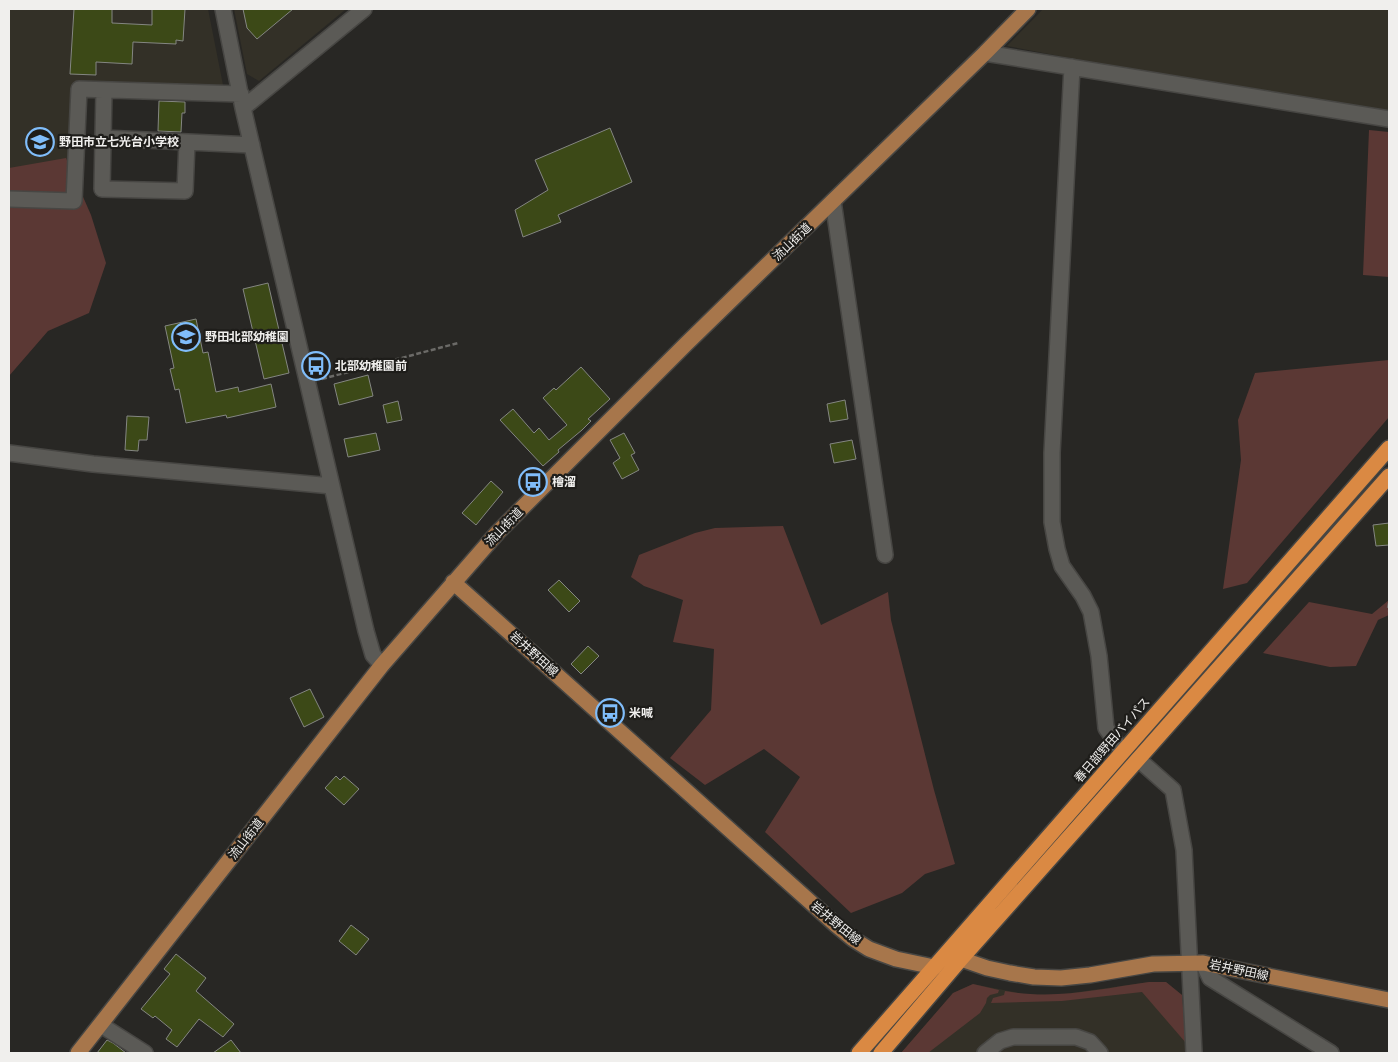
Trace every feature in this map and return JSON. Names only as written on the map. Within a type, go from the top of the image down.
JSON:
[{"type":"highway","name":"春日部野田バイパス","points":[[859,1053],[1389,448]]},
{"type":"highway","points":[[881,1053],[1389,476]]},
{"type":"main road","name":"流山街道","points":[[78,1053],[382,665],[498,532],[1028,9]]},
{"type":"main road","name":"岩井野田線","points":[[453,582],[836,925],[853,939],[870,949],[896,959],[934,967],[961,960],[987,968],[1034,977],[1061,978],[1153,964],[1196,963],[1389,1000]]},
{"type":"street","points":[[223,9],[252,145],[370,644],[373,655],[382,665]]},
{"type":"street","points":[[9,199],[74,201],[79,89],[242,101],[364,9]]},
{"type":"street","points":[[985,53],[1389,119]]},
{"type":"street","points":[[1072,67],[1052,453],[1052,522],[1062,566],[1084,596],[1091,612],[1099,656],[1106,728],[1122,751]]},
{"type":"street","points":[[104,90],[102,189],[185,191],[187,142]]},
{"type":"street","points":[[103,138],[252,145]]},
{"type":"street","points":[[834,201],[885,555]]},
{"type":"street","points":[[9,453],[93,464],[332,486]]},
{"type":"street","points":[[1138,760],[1173,790],[1184,850],[1196,963],[1194,1053]]},
{"type":"street","points":[[1196,963],[1210,978],[1331,1053]]},
{"type":"street","points":[[101,1025],[145,1053]]},
{"type":"street","points":[[986,1053],[1000,1041],[1013,1037],[1076,1036],[1090,1042],[1100,1053]]},
{"type":"path","points":[[308,383],[458,343]]},
{"type":"path","points":[[1389,603],[1389,611]]},
{"type":"shaded area","name":"野田市立七光台小学校","points":[[9,9],[208,9],[224,90],[104,90],[73,84],[68,194],[9,196]]},
{"type":"shaded area","points":[[234,9],[346,9],[259,81],[247,74]]},
{"type":"shaded area","points":[[1043,9],[1389,9],[1389,119],[1007,46]]},
{"type":"shaded area","points":[[1369,130],[1389,132],[1389,277],[1363,275]]},
{"type":"shaded area","points":[[66,158],[91,215],[106,263],[89,313],[48,331],[9,376],[9,168]]},
{"type":"shaded area","points":[[1389,360],[1389,417],[1247,583],[1223,589],[1241,460],[1238,420],[1255,373]]},
{"type":"shaded area","points":[[783,526],[821,625],[888,592],[891,620],[934,790],[955,864],[925,874],[902,893],[851,913],[765,832],[800,777],[764,749],[705,785],[670,758],[711,710],[714,649],[673,642],[683,600],[644,586],[631,577],[639,555],[695,533],[715,528]]},
{"type":"shaded area","points":[[1389,600],[1389,615],[1378,620],[1356,666],[1330,667],[1263,653],[1309,602],[1372,614]]},
{"type":"shaded area","points":[[1149,982],[1166,982],[1182,995],[1187,1053],[901,1053],[953,993],[973,984],[1024,994],[1057,995]]},
{"type":"shaded area","points":[[1149,982],[1166,982],[1182,995],[1186,1043],[1142,992],[1062,1001],[991,1003],[993,998],[1004,995],[1005,991],[1042,994],[1077,993]]},
{"type":"shaded area","points":[[973,984],[999,990],[998,993],[987,998],[980,1013],[928,1053],[901,1053],[953,993]]},
{"type":"building","points":[[74,9],[112,9],[112,23],[152,25],[152,9],[185,9],[183,41],[176,40],[176,44],[133,42],[132,64],[96,62],[96,75],[70,74]]},
{"type":"building","points":[[243,9],[293,9],[257,39],[247,28]]},
{"type":"building","points":[[159,101],[185,102],[185,113],[182,113],[181,132],[158,131]]},
{"type":"building","points":[[610,128],[632,182],[558,215],[561,222],[523,237],[515,210],[548,190],[535,160]]},
{"type":"building","points":[[268,283],[289,373],[264,379],[243,289]]},
{"type":"building","points":[[196,319],[203,353],[208,352],[216,392],[238,387],[239,392],[271,384],[276,407],[227,418],[226,415],[186,423],[179,389],[175,390],[170,369],[174,368],[165,326]]},
{"type":"building","points":[[581,367],[610,399],[588,419],[591,421],[582,430],[558,450],[559,452],[543,466],[500,420],[513,409],[534,433],[539,428],[549,440],[567,425],[543,398],[554,388],[556,390]]},
{"type":"building","points":[[368,375],[373,396],[339,405],[334,384]]},
{"type":"building","points":[[845,400],[848,419],[830,422],[827,404]]},
{"type":"building","points":[[398,401],[402,420],[387,423],[383,405]]},
{"type":"building","points":[[127,416],[149,417],[147,440],[139,440],[138,451],[125,450]]},
{"type":"building","points":[[376,433],[380,450],[348,457],[344,439]]},
{"type":"building","points":[[624,433],[635,453],[631,455],[639,470],[622,479],[613,463],[620,458],[610,440]]},
{"type":"building","points":[[852,440],[856,459],[834,463],[830,444]]},
{"type":"building","points":[[491,481],[503,492],[476,525],[462,513]]},
{"type":"building","points":[[1389,523],[1389,545],[1376,546],[1373,525]]},
{"type":"building","points":[[559,580],[580,601],[569,612],[548,590]]},
{"type":"building","points":[[588,646],[599,656],[581,674],[571,664]]},
{"type":"building","points":[[310,689],[324,717],[304,727],[290,698]]},
{"type":"building","points":[[336,776],[340,780],[344,776],[359,789],[344,805],[325,788]]},
{"type":"building","points":[[351,925],[369,939],[356,955],[339,941]]},
{"type":"building","points":[[176,954],[206,978],[196,991],[234,1024],[223,1037],[199,1019],[177,1047],[166,1039],[172,1030],[155,1016],[153,1018],[141,1009],[170,974],[164,969]]},
{"type":"building","points":[[107,1040],[113,1043],[126,1053],[97,1053]]},
{"type":"building","points":[[231,1040],[241,1053],[213,1053]]},
{"type":"place","name":"野田市立七光台小学校","points":[[40,142]]},
{"type":"place","name":"野田北部幼稚園","points":[[186,337]]},
{"type":"place","name":"北部幼稚園前","points":[[316,366]]},
{"type":"place","name":"檜溜","points":[[533,482]]},
{"type":"place","name":"米喊","points":[[610,713]]}]
